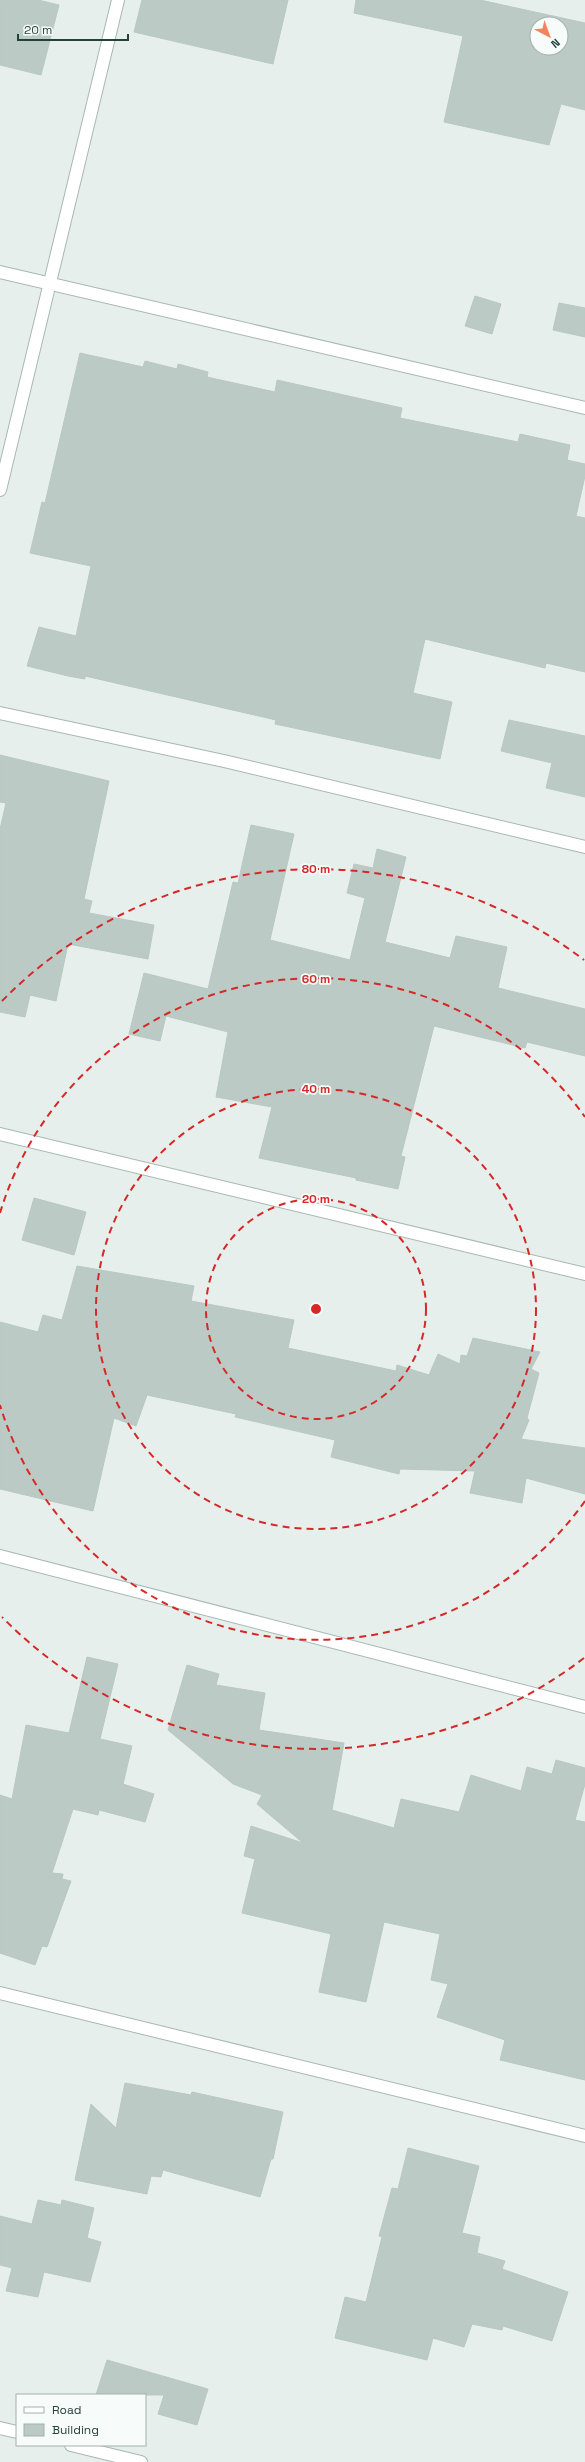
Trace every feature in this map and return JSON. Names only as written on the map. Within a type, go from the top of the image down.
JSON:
[{"type":"street","points":[[0,490],[51,284],[118,0]]},
{"type":"street","points":[[0,272],[585,408]]},
{"type":"street","points":[[0,713],[224,760],[585,847]]},
{"type":"street","points":[[0,1134],[585,1274]]},
{"type":"street","points":[[0,1556],[585,1707]]},
{"type":"street","points":[[0,1993],[585,2136]]},
{"type":"street","points":[[0,2428],[16,2432]]},
{"type":"street","points":[[75,2446],[141,2462]]},
{"type":"building","points":[[0,0],[38,0],[59,5],[41,75],[0,65]]},
{"type":"building","points":[[142,0],[288,0],[273,64],[134,32]]},
{"type":"building","points":[[356,0],[480,0],[553,16],[529,16],[529,56],[569,56],[569,19],[585,23],[585,110],[561,104],[549,145],[444,122],[463,36],[354,13]]},
{"type":"building","points":[[475,296],[501,304],[492,334],[465,326]]},
{"type":"building","points":[[559,303],[585,308],[585,337],[553,330]]},
{"type":"building","points":[[80,353],[143,367],[145,361],[177,369],[178,364],[208,372],[207,377],[275,392],[277,380],[402,408],[400,418],[518,442],[520,434],[570,445],[567,460],[585,464],[585,476],[576,516],[585,518],[585,672],[546,663],[545,668],[425,639],[413,693],[452,702],[440,759],[275,724],[276,720],[85,676],[85,679],[27,666],[39,627],[76,636],[91,566],[30,553],[42,502],[45,503]]},
{"type":"building","points":[[509,720],[585,736],[585,797],[546,788],[552,763],[501,751]]},
{"type":"building","points":[[0,755],[109,781],[84,899],[92,901],[89,913],[154,925],[148,959],[68,944],[56,1001],[30,995],[25,1017],[0,1012],[0,829],[6,803],[0,802]]},
{"type":"building","points":[[251,825],[294,834],[270,940],[350,960],[365,898],[347,893],[354,864],[373,868],[377,849],[406,857],[385,942],[450,958],[456,936],[507,947],[498,988],[585,1009],[585,1056],[527,1042],[525,1048],[434,1026],[401,1156],[405,1157],[398,1189],[356,1180],[356,1178],[259,1158],[272,1107],[216,1097],[228,1032],[166,1016],[160,1041],[129,1034],[144,973],[208,989],[233,882],[238,883]]},
{"type":"building","points":[[34,1198],[86,1212],[74,1255],[22,1240]]},
{"type":"building","points":[[77,1266],[194,1286],[191,1301],[294,1320],[288,1348],[396,1371],[397,1365],[429,1375],[438,1354],[460,1364],[461,1355],[467,1356],[473,1338],[540,1352],[531,1369],[539,1373],[527,1418],[529,1420],[521,1439],[585,1448],[585,1494],[526,1478],[522,1503],[470,1493],[475,1471],[400,1469],[399,1474],[331,1457],[335,1440],[235,1417],[236,1414],[147,1395],[136,1426],[114,1418],[93,1511],[0,1489],[0,1322],[38,1332],[43,1315],[62,1320]]},
{"type":"building","points":[[87,1657],[118,1664],[100,1739],[132,1746],[123,1784],[154,1794],[145,1822],[99,1810],[98,1815],[73,1809],[52,1873],[63,1874],[62,1879],[71,1881],[47,1947],[42,1946],[35,1965],[0,1953],[0,1795],[12,1799],[26,1725],[69,1733]]},
{"type":"building","points":[[187,1665],[219,1674],[216,1685],[265,1693],[259,1730],[344,1743],[332,1810],[394,1828],[401,1799],[459,1812],[471,1775],[521,1791],[527,1767],[552,1774],[556,1760],[585,1768],[585,1784],[575,1820],[585,1822],[585,2080],[500,2060],[505,2040],[437,2017],[448,1984],[431,1980],[440,1934],[384,1922],[366,2002],[319,1992],[331,1934],[242,1913],[255,1859],[244,1856],[251,1826],[303,1843],[257,1804],[262,1795],[233,1784],[168,1730]]},
{"type":"building","points":[[125,2083],[191,2095],[192,2092],[283,2112],[273,2159],[271,2159],[260,2197],[163,2170],[161,2177],[151,2176],[147,2194],[75,2180],[91,2104],[116,2128]]},
{"type":"building","points":[[408,2148],[479,2166],[462,2233],[480,2237],[477,2253],[505,2261],[502,2269],[568,2292],[552,2341],[503,2326],[502,2330],[472,2324],[464,2347],[433,2338],[427,2360],[335,2338],[345,2297],[366,2302],[382,2237],[379,2236],[392,2188],[398,2189]]},
{"type":"building","points":[[38,2200],[61,2205],[62,2200],[94,2208],[87,2238],[101,2242],[90,2282],[44,2272],[38,2297],[6,2291],[12,2268],[0,2265],[0,2216],[32,2224]]},
{"type":"building","points":[[107,2360],[208,2389],[197,2425],[158,2414],[164,2395],[96,2394]]}]
